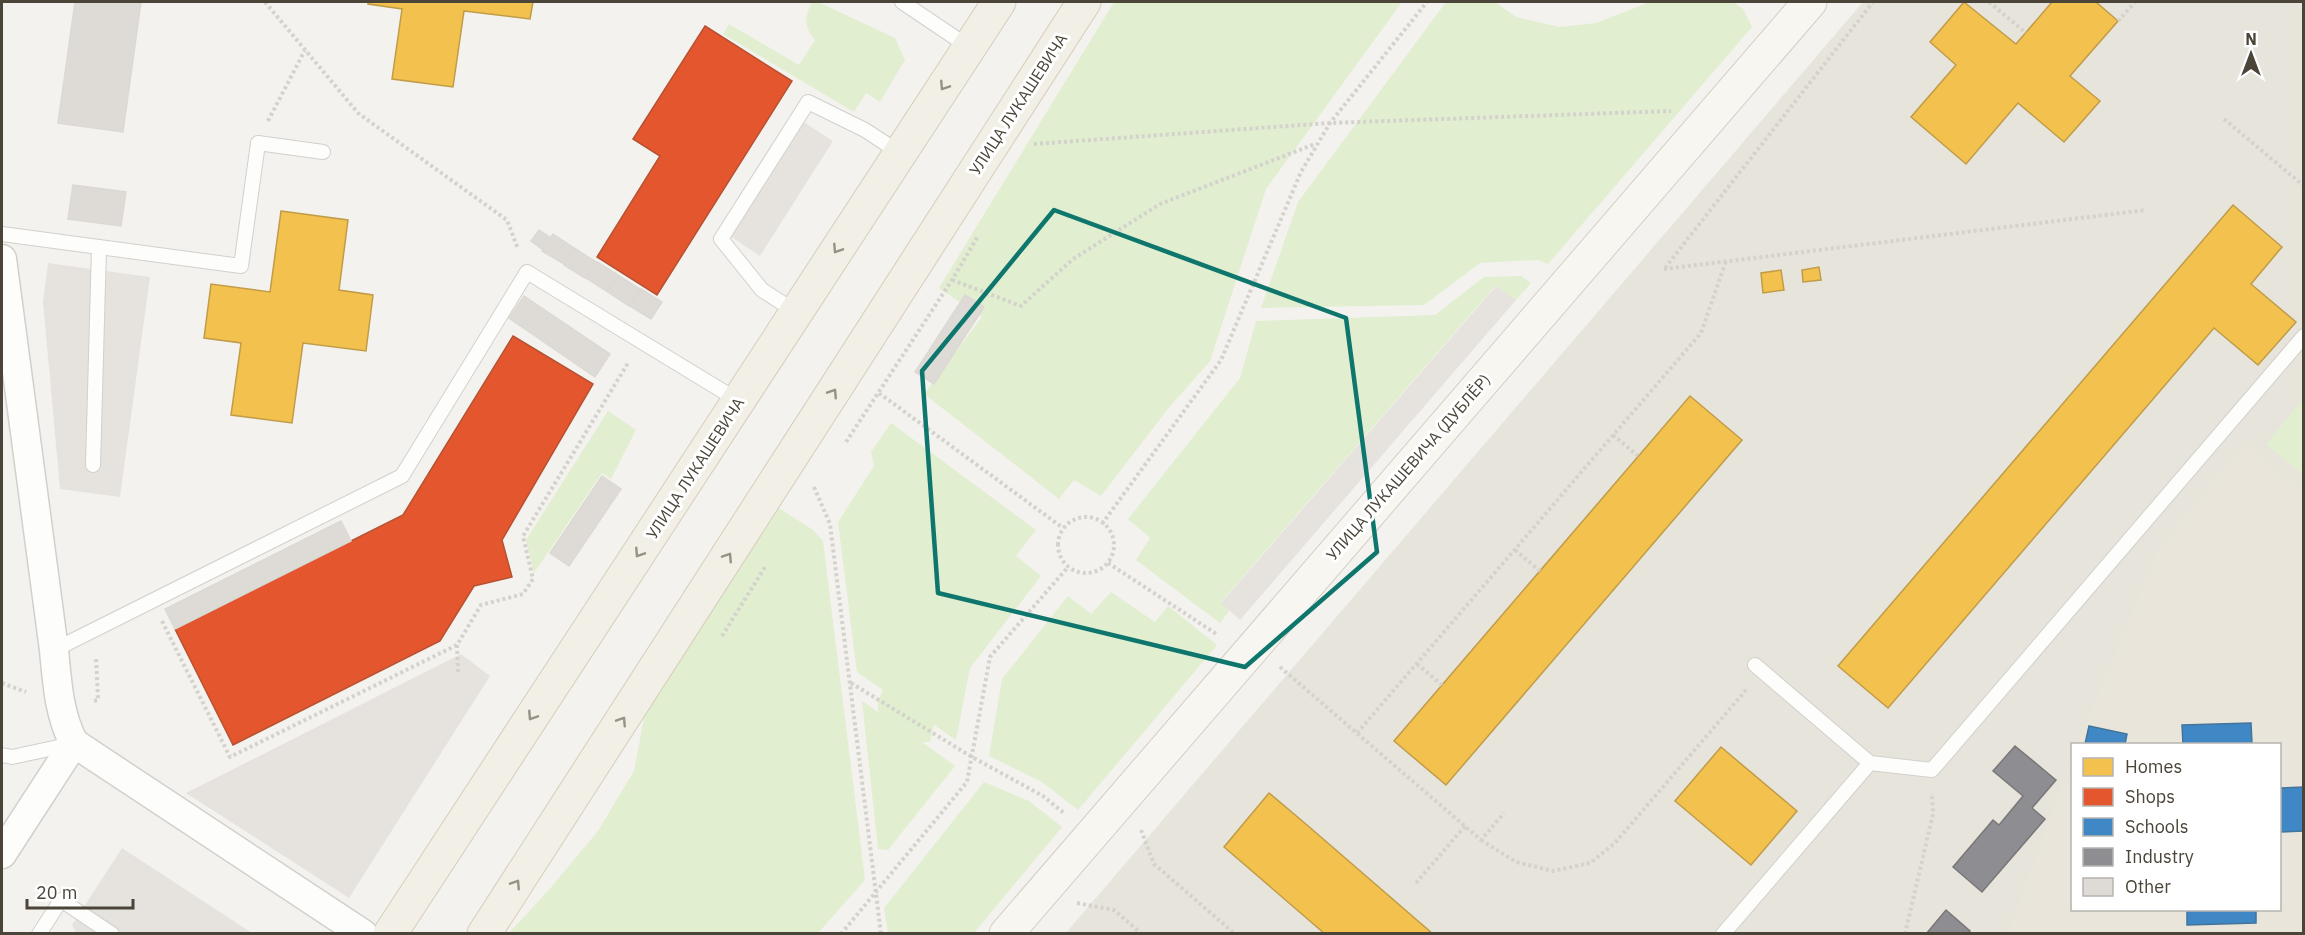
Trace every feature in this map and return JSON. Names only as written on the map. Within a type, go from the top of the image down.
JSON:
[{"type":"main road","name":"УЛИЦА ЛУКАШЕВИЧА","points":[[390,933],[999,2]]},
{"type":"main road","name":"УЛИЦА ЛУКАШЕВИЧА","points":[[484,933],[1084,2]]},
{"type":"main road","name":"УЛИЦА ЛУКАШЕВИЧА (ДУБЛЁР)","points":[[1006,933],[1091,835],[1261,659],[1805,3]]},
{"type":"street","points":[[2,259],[57,687],[64,724],[74,743],[363,933]]},
{"type":"street","points":[[2,854],[74,743]]},
{"type":"lane","points":[[902,2],[969,47]]},
{"type":"lane","points":[[796,312],[762,290],[721,239],[808,102],[865,130],[900,153]]},
{"type":"lane","points":[[2,234],[241,266],[258,143],[322,152]]},
{"type":"lane","points":[[93,465],[99,247]]},
{"type":"lane","points":[[54,650],[402,476],[526,272],[739,401]]},
{"type":"lane","points":[[1759,668],[1870,763],[1932,770],[2304,336]]},
{"type":"lane","points":[[2,755],[12,757],[74,743]]},
{"type":"lane","points":[[1723,933],[1870,763]]},
{"type":"lane","points":[[39,933],[61,900],[112,933]]},
{"type":"path","points":[[265,2],[358,113],[507,220],[526,272]]},
{"type":"path","points":[[1102,524],[1221,360],[1301,172],[1317,143],[1330,123],[1427,2]]},
{"type":"path","points":[[1873,2],[1664,269],[2146,210]]},
{"type":"path","points":[[1989,2],[2026,33]]},
{"type":"path","points":[[2118,21],[2135,2]]},
{"type":"path","points":[[274,107],[305,50]]},
{"type":"path","points":[[1030,145],[1330,123],[1716,110]]},
{"type":"path","points":[[2224,119],[2304,186]]},
{"type":"path","points":[[1063,528],[879,393],[952,280],[1021,306],[1073,259],[1160,204],[1317,143]]},
{"type":"path","points":[[1357,733],[1701,333],[1726,261]]},
{"type":"path","points":[[152,602],[230,758],[457,645],[481,605],[524,594],[533,579],[523,536],[641,342]]},
{"type":"path","points":[[1613,435],[1638,456]]},
{"type":"path","points":[[814,487],[830,524],[881,933]]},
{"type":"path","points":[[1086,517],[1098,519],[1102,524],[1108,528],[1113,539],[1113,552],[1108,563],[1098,571],[1086,574],[1073,571],[1063,563],[1058,552],[1058,539],[1063,528],[1073,519],[1086,517]]},
{"type":"path","points":[[1515,550],[1540,572]]},
{"type":"path","points":[[1108,563],[1261,659],[1357,733],[1481,840],[1516,862],[1552,871],[1590,863],[1614,844],[1759,668]]},
{"type":"path","points":[[841,933],[967,782],[990,657],[1068,567]]},
{"type":"path","points":[[457,645],[458,672]]},
{"type":"path","points":[[1417,664],[1442,685]]},
{"type":"path","points":[[851,682],[972,758],[1043,796],[1091,835]]},
{"type":"path","points":[[1905,933],[1933,814],[1932,770]]},
{"type":"path","points":[[1481,840],[1504,813]]},
{"type":"path","points":[[1416,883],[1465,826]]},
{"type":"path","points":[[1154,864],[1235,933]]},
{"type":"path","points":[[1114,910],[1142,933]]},
{"type":"highlighted area","points":[[1054,210],[1346,318],[1377,552],[1245,667],[938,593],[922,371]]},
{"type":"shaded area","points":[[1863,2],[2303,2],[2303,933],[1065,934]]},
{"type":"shaded area","points":[[802,121],[833,141],[760,256],[730,236]]},
{"type":"shaded area","points":[[48,263],[150,277],[120,497],[60,489],[43,302]]},
{"type":"shaded area","points":[[1496,286],[1516,300],[1240,620],[1221,603]]},
{"type":"shaded area","points":[[2244,443],[2303,492],[2303,933],[2008,934],[2071,761],[2071,911],[2281,911],[2281,743],[2078,743],[2158,551]]},
{"type":"shaded area","points":[[461,654],[490,676],[349,898],[186,793]]},
{"type":"shaded area","points":[[122,848],[252,933],[77,934],[72,925]]},
{"type":"green space","points":[[812,2],[818,2],[895,38],[905,60],[880,102],[866,93],[854,112],[723,34],[729,24],[799,65],[815,40],[808,30],[806,21]]},
{"type":"green space","points":[[1114,2],[1402,2],[1266,189],[1210,361],[1167,410],[1101,496],[1074,480],[1059,499],[924,394],[982,317],[939,288]]},
{"type":"green space","points":[[1446,2],[1495,2],[1516,17],[1559,27],[1596,23],[1650,2],[1733,2],[1743,9],[1752,27],[1548,264],[1538,260],[1480,263],[1424,305],[1261,308],[1298,202]]},
{"type":"green space","points":[[1521,276],[1531,283],[1516,300],[1495,286],[1221,602],[1229,611],[1220,623],[1136,560],[1150,538],[1128,519],[1240,378],[1256,321],[1435,315],[1484,277]]},
{"type":"green space","points":[[2303,399],[2303,475],[2266,444]]},
{"type":"green space","points":[[608,411],[636,430],[611,479],[602,473],[534,573],[526,540]]},
{"type":"green space","points":[[891,423],[1036,530],[1016,556],[1041,576],[970,668],[956,740],[934,725],[930,742],[922,742],[955,766],[888,850],[878,849],[862,701],[878,712],[878,702],[883,690],[857,672],[838,522],[874,466],[871,452]]},
{"type":"green space","points":[[779,508],[813,530],[823,541],[865,880],[818,933],[508,934],[548,891],[598,831],[634,771],[645,713]]},
{"type":"green space","points":[[1111,592],[1155,622],[1168,606],[1217,645],[1078,810],[1042,782],[989,756],[1002,679],[1068,596],[1091,614]]},
{"type":"green space","points":[[984,782],[1029,801],[1062,827],[974,933],[888,933],[884,908]]},
{"type":"building: Homes","points":[[368,2],[533,2],[530,19],[464,11],[453,87],[392,79],[402,9],[368,4]]},
{"type":"building: Homes","points":[[1964,2],[2016,44],[2052,2],[2096,2],[2118,21],[2070,76],[2100,101],[2064,142],[2018,103],[1966,164],[1911,117],[1956,65],[1930,42]]},
{"type":"building: Homes","points":[[2233,205],[2282,247],[2251,284],[2296,322],[2258,365],[2214,328],[1888,708],[1838,666]]},
{"type":"building: Homes","points":[[281,211],[348,220],[339,290],[373,295],[366,351],[303,343],[292,423],[231,415],[241,343],[204,338],[211,284],[270,292]]},
{"type":"building: Homes","points":[[1819,267],[1821,280],[1803,282],[1802,270]]},
{"type":"building: Homes","points":[[1781,270],[1784,290],[1763,293],[1761,273]]},
{"type":"building: Homes","points":[[1690,396],[1742,440],[1446,785],[1394,741]]},
{"type":"building: Homes","points":[[1721,747],[1797,811],[1751,865],[1675,801]]},
{"type":"building: Homes","points":[[1269,793],[1433,934],[1325,934],[1224,847]]},
{"type":"building: Shops","points":[[705,26],[792,81],[657,295],[597,257],[660,156],[633,139]]},
{"type":"building: Shops","points":[[513,336],[593,384],[502,540],[512,577],[474,586],[440,641],[233,745],[175,629],[403,515]]},
{"type":"building: Schools","points":[[2251,723],[2252,743],[2183,743],[2182,725]]},
{"type":"building: Schools","points":[[2089,726],[2127,734],[2125,743],[2085,743]]},
{"type":"building: Schools","points":[[2304,787],[2304,831],[2281,832],[2281,788]]},
{"type":"building: Schools","points":[[2187,911],[2256,911],[2256,923],[2187,925]]},
{"type":"building: Industry","points":[[2015,746],[2056,780],[2032,808],[2045,819],[1982,892],[1953,867],[1993,820],[1999,825],[2023,796],[1993,771]]},
{"type":"building: Industry","points":[[1946,910],[1970,931],[1968,934],[1926,934]]},
{"type":"building: Other","points":[[75,2],[141,2],[123,132],[58,123]]},
{"type":"building: Other","points":[[73,185],[126,192],[121,226],[68,219]]},
{"type":"building: Other","points":[[539,230],[551,238],[542,249],[531,241]]},
{"type":"building: Other","points":[[553,234],[574,248],[564,264],[542,251]]},
{"type":"building: Other","points":[[574,248],[596,262],[585,278],[564,265]]},
{"type":"building: Other","points":[[597,262],[618,275],[608,292],[586,278]]},
{"type":"building: Other","points":[[619,276],[640,289],[629,306],[608,292]]},
{"type":"building: Other","points":[[641,289],[662,302],[651,319],[630,306]]},
{"type":"building: Other","points":[[965,295],[984,307],[934,384],[915,372]]},
{"type":"building: Other","points":[[524,296],[610,354],[595,377],[509,318]]},
{"type":"building: Other","points":[[602,476],[621,489],[569,566],[550,553]]},
{"type":"building: Other","points":[[341,521],[351,541],[175,629],[165,609]]}]
